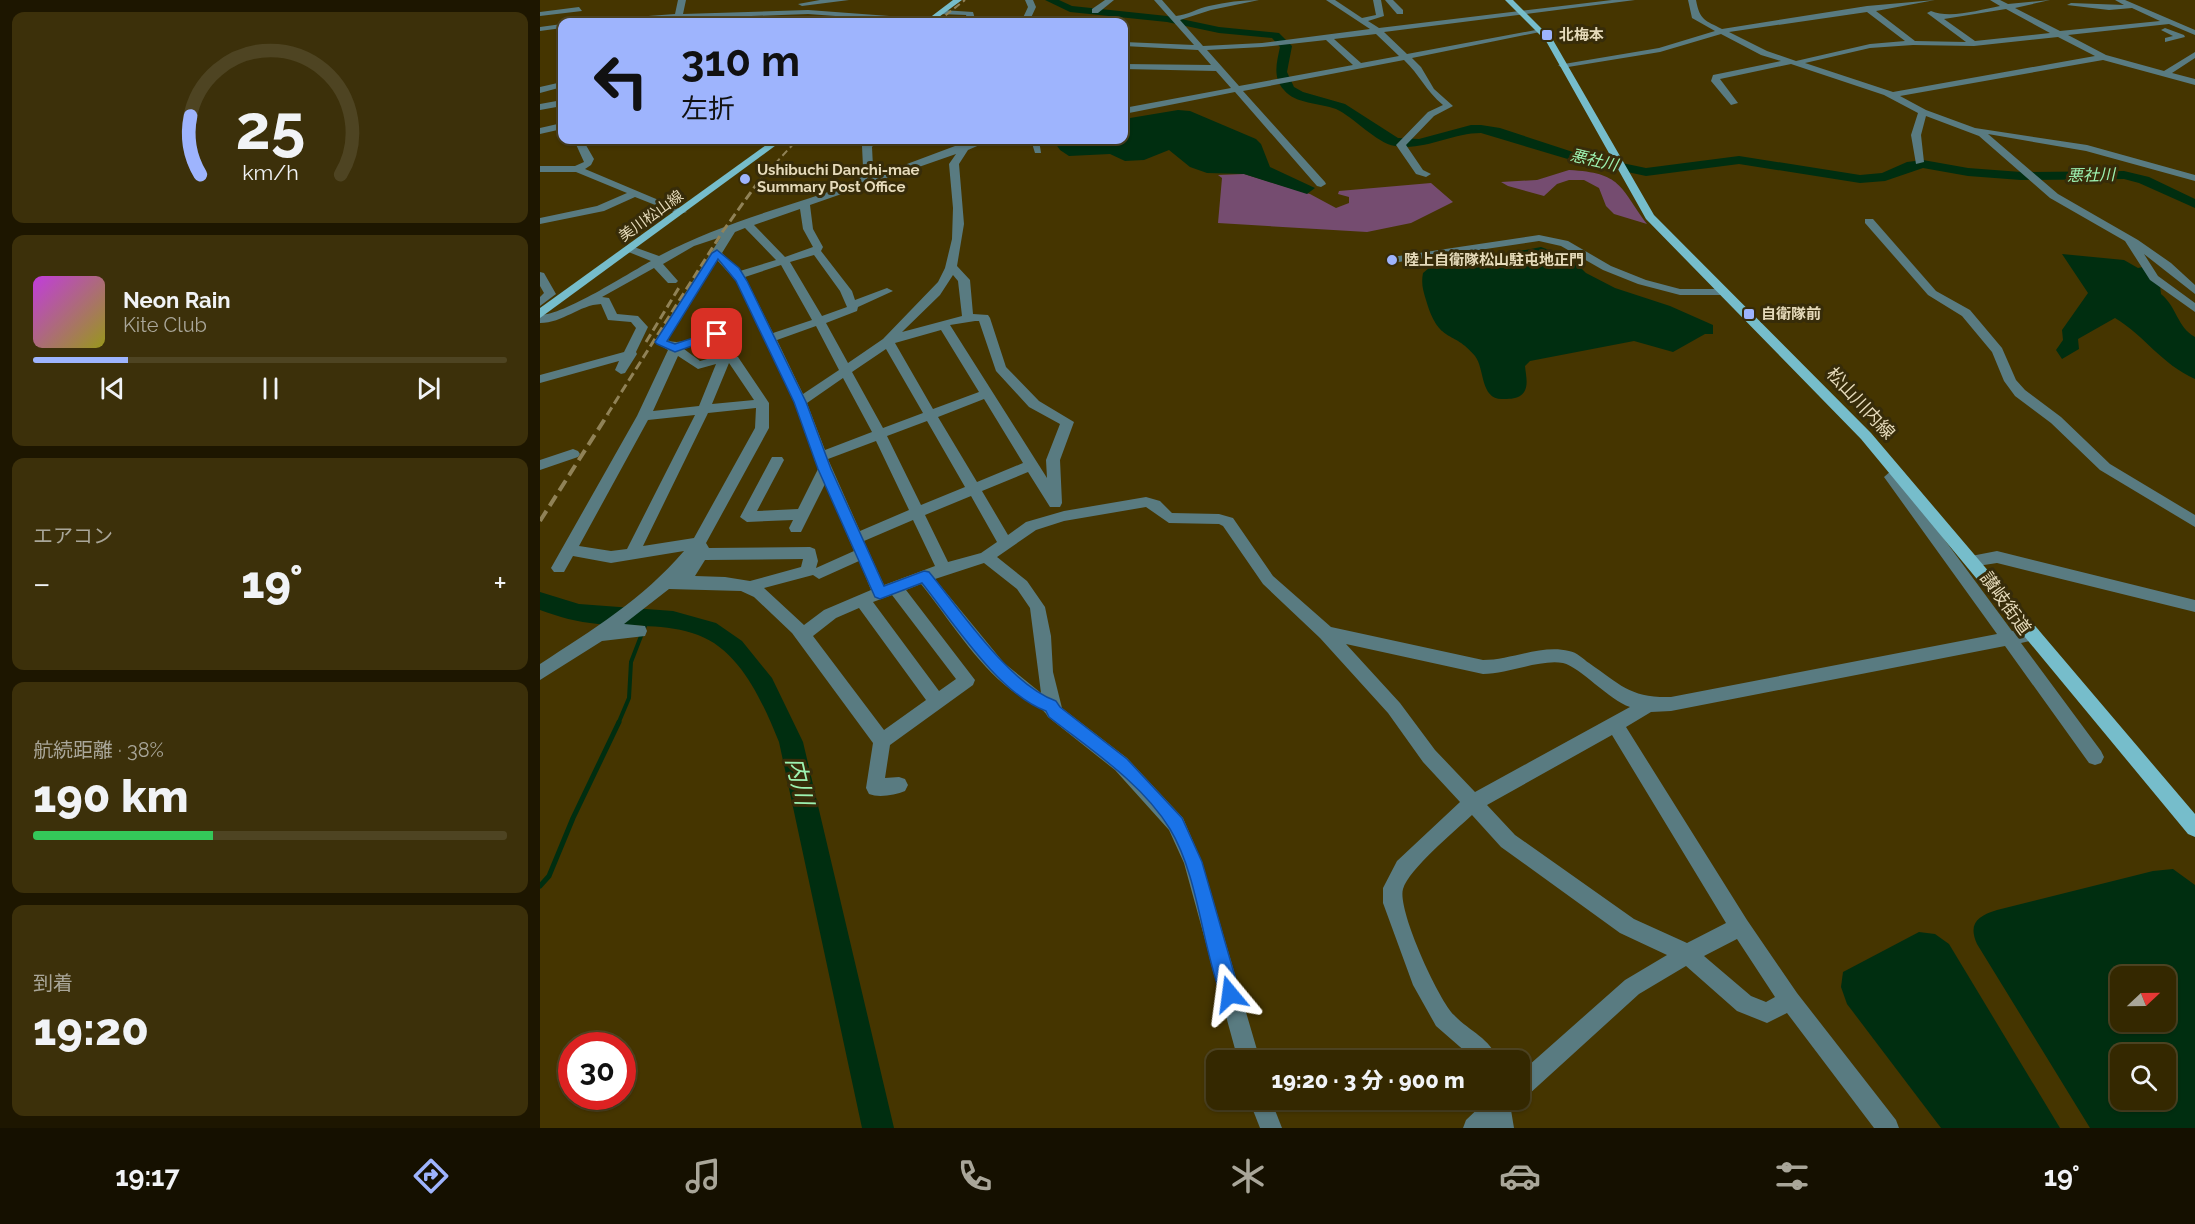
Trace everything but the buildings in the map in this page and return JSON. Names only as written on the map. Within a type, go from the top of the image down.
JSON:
[{"type":"main road","points":[[934,18],[958,0]]},
{"type":"main road","name":"松山川内線","points":[[1509,0],[1541,31],[1650,217],[1790,356],[1866,436],[2195,828]]},
{"type":"main road","name":"美川松山線","points":[[540,314],[772,144]]},
{"type":"street","points":[[574,18],[581,0]]},
{"type":"street","points":[[679,16],[682,0]]},
{"type":"street","points":[[768,12],[844,0]]},
{"type":"street","points":[[1027,18],[1032,8],[1029,0]]},
{"type":"street","points":[[1095,10],[1110,0]]},
{"type":"street","points":[[1158,0],[1321,184]]},
{"type":"street","points":[[1178,20],[1209,8],[1255,0]]},
{"type":"street","points":[[1332,1],[1348,0]]},
{"type":"street","points":[[1362,20],[1380,15],[1377,0]]},
{"type":"street","points":[[1389,0],[1400,12]]},
{"type":"street","points":[[1128,44],[1202,48],[1280,44],[1631,0]]},
{"type":"street","points":[[1692,0],[1699,20],[1721,33],[1792,63],[1893,95],[1923,112],[1975,130],[1996,143],[2031,176],[2065,203],[2129,239],[2167,265],[2195,291]]},
{"type":"street","points":[[1562,65],[1660,50],[1737,27],[1774,24],[1897,2],[1930,0]]},
{"type":"street","points":[[1994,0],[2103,57],[2195,82]]},
{"type":"street","points":[[1936,17],[2008,8],[2046,0]]},
{"type":"street","points":[[2119,0],[2195,33]]},
{"type":"street","points":[[2068,3],[2093,5],[2113,10],[2145,4],[2143,0]]},
{"type":"street","points":[[1332,1],[1379,32],[1424,74],[1431,91],[1449,106],[1431,114],[1401,144],[1404,155],[1415,162],[1419,172],[1426,174]]},
{"type":"street","points":[[1918,2],[1974,44]]},
{"type":"street","points":[[2068,3],[2114,27]]},
{"type":"street","points":[[540,14],[579,9]]},
{"type":"street","points":[[1867,9],[1912,43]]},
{"type":"street","points":[[651,18],[745,10],[886,18]]},
{"type":"street","points":[[942,12],[970,14],[971,18]]},
{"type":"street","points":[[786,13],[821,18]]},
{"type":"street","points":[[1734,103],[1715,81],[1716,76],[1870,46],[1912,43],[1974,44],[2170,22]]},
{"type":"street","points":[[2154,25],[2181,38],[2168,40]]},
{"type":"street","points":[[540,28],[558,26]]},
{"type":"street","points":[[1128,110],[1541,31]]},
{"type":"street","points":[[1329,38],[1358,65]]},
{"type":"street","points":[[2165,74],[2195,54]]},
{"type":"street","points":[[1893,95],[2103,57]]},
{"type":"street","points":[[1128,67],[1218,68]]},
{"type":"street","points":[[540,79],[558,77]]},
{"type":"street","points":[[540,90],[558,86]]},
{"type":"street","points":[[540,107],[558,105]]},
{"type":"street","points":[[1919,162],[1916,135],[1923,112]]},
{"type":"street","points":[[540,131],[558,127]]},
{"type":"street","points":[[1975,130],[2087,148],[2195,178]]},
{"type":"street","points":[[577,169],[588,164],[589,159],[581,144]]},
{"type":"street","points":[[860,182],[868,167],[867,146],[869,144]]},
{"type":"street","points":[[540,319],[550,319],[586,301],[690,244],[964,144]]},
{"type":"street","points":[[888,342],[891,334],[914,316],[944,282],[957,240],[959,203],[954,164],[966,144]]},
{"type":"street","points":[[1036,144],[1038,152]]},
{"type":"street","points":[[540,169],[577,169],[682,212]]},
{"type":"street","points":[[540,221],[600,209],[635,193]]},
{"type":"street","points":[[738,275],[816,251],[819,247],[808,229],[805,203]]},
{"type":"street","points":[[1869,221],[1932,293],[1966,313],[1998,351],[2010,381],[2020,393],[2056,420],[2105,467],[2195,522]]},
{"type":"street","points":[[746,223],[785,261],[879,433],[944,569]]},
{"type":"street","points":[[683,583],[762,428],[763,403],[734,360],[725,358],[698,364],[675,348],[660,342],[732,228]]},
{"type":"street","points":[[1392,260],[1539,238],[1564,243],[1607,268],[1665,288],[1696,293],[1723,292]]},
{"type":"street","points":[[2129,239],[2154,278],[2195,308]]},
{"type":"street","points":[[630,249],[658,262],[672,281]]},
{"type":"street","points":[[769,339],[853,309],[846,291],[816,251]]},
{"type":"street","points":[[717,253],[738,275],[800,402],[823,463],[863,554],[888,590],[967,680],[882,741],[874,788],[899,785]]},
{"type":"street","points":[[950,265],[964,280],[968,318]]},
{"type":"street","points":[[540,275],[550,294],[540,303]]},
{"type":"street","points":[[852,305],[887,291]]},
{"type":"street","points":[[586,301],[605,300],[612,317],[628,318],[639,323],[642,331],[621,370]]},
{"type":"street","points":[[800,402],[896,337],[941,326],[944,323],[968,318],[984,318],[999,368],[1034,404],[1067,422],[1053,460],[1059,509]]},
{"type":"street","points":[[941,326],[945,327],[1059,509]]},
{"type":"street","points":[[559,568],[644,416],[675,348],[717,334]]},
{"type":"street","points":[[888,342],[932,414],[1005,543]]},
{"type":"street","points":[[540,379],[631,354]]},
{"type":"street","points":[[632,553],[704,409],[725,358]]},
{"type":"street","points":[[796,528],[823,463],[879,433],[985,394]]},
{"type":"street","points":[[644,416],[763,403]]},
{"type":"street","points":[[540,465],[573,454]]},
{"type":"street","points":[[777,460],[747,517],[803,514]]},
{"type":"street","points":[[857,538],[1031,465]]},
{"type":"street","name":"讃岐街道","points":[[1897,473],[1892,477],[2095,756]]},
{"type":"street","points":[[804,634],[831,614],[862,600],[944,569],[986,557],[1059,509],[1146,502],[1155,505],[1169,518],[1219,519],[1228,522],[1268,580],[1326,633],[1394,708],[1429,756],[1508,842],[1618,920],[1687,954],[1744,1004],[1767,1012],[1790,1000]]},
{"type":"street","points":[[569,550],[611,557],[701,547]]},
{"type":"street","points":[[540,675],[607,629],[666,583],[701,547]]},
{"type":"street","points":[[701,547],[705,554],[810,553],[811,561],[807,572],[759,582],[751,587]]},
{"type":"street","points":[[819,573],[863,554]]},
{"type":"street","points":[[986,557],[1022,585],[1037,607],[1051,706],[1054,712],[1121,764],[1176,824],[1193,862],[1246,1050]]},
{"type":"street","points":[[1971,561],[1997,557],[2195,606]]},
{"type":"street","points":[[924,576],[1011,682],[1039,702],[1051,706]]},
{"type":"street","points":[[666,583],[744,585],[761,591],[804,634],[882,741]]},
{"type":"street","points":[[862,600],[937,702]]},
{"type":"street","points":[[540,675],[556,672],[610,631],[639,631]]},
{"type":"street","points":[[1326,633],[1483,668],[1500,668],[1558,656],[1568,657],[1630,700],[1648,705],[1671,704],[2032,634]]},
{"type":"street","points":[[1481,1050],[1445,1022],[1431,1000],[1393,903],[1393,888],[1404,868],[1471,804],[1648,705]]},
{"type":"street","points":[[1615,725],[1740,927],[1790,1000],[1888,1128]]},
{"type":"street","points":[[1530,1078],[1632,987],[1687,954],[1740,927]]},
{"type":"street","points":[[1264,1110],[1271,1128]]},
{"type":"street","points":[[1474,1128],[1493,1110]]},
{"type":"street","points":[[1502,1110],[1503,1128]]},
{"type":"shaded area","points":[[746,16],[752,18],[695,18]]},
{"type":"shaded area","points":[[1178,110],[1190,111],[1256,139],[1261,144],[1270,167],[1315,188],[1307,194],[1244,174],[1207,173],[1190,167],[1169,150],[1144,160],[1125,161],[1110,154],[1069,156],[1056,144],[1128,144],[1128,118]]},
{"type":"shaded area","points":[[1569,170],[1600,174],[1610,178],[1624,191],[1647,224],[1614,214],[1606,206],[1599,188],[1584,180],[1569,180],[1557,184],[1544,196],[1501,182],[1537,180]]},
{"type":"shaded area","points":[[1244,174],[1310,194],[1336,208],[1349,203],[1349,197],[1338,194],[1339,191],[1431,183],[1453,202],[1411,223],[1367,232],[1218,223],[1222,178],[1218,175]]},
{"type":"shaded area","points":[[1541,247],[1571,258],[1586,273],[1615,288],[1670,306],[1713,325],[1713,334],[1705,334],[1673,352],[1634,341],[1530,361],[1525,366],[1527,382],[1523,393],[1514,398],[1495,398],[1486,389],[1475,356],[1436,324],[1424,293],[1423,273],[1429,268]]},
{"type":"shaded area","points":[[2062,254],[2124,260],[2138,268],[2143,267],[2160,286],[2161,294],[2171,305],[2184,328],[2195,337],[2195,379],[2172,366],[2115,318],[2078,339],[2079,349],[2062,359],[2056,350],[2063,340],[2062,330],[2088,293]]},
{"type":"shaded area","points":[[2173,869],[2195,885],[2195,1128],[2090,1128],[1974,937],[1976,922],[1984,915],[2153,871]]},
{"type":"shaded area","points":[[1919,932],[1935,934],[1949,944],[2060,1128],[1941,1128],[1847,1004],[1841,987],[1843,972]]},
{"type":"waterway","name":"悪社川","points":[[1050,0],[1070,9],[1167,19],[1219,30],[1275,35],[1286,46],[1281,72],[1289,89],[1299,95],[1341,107],[1395,142],[1419,143],[1471,129],[1481,129],[1495,131],[1576,157],[1646,172],[1739,160],[1860,179],[1885,177],[1912,165],[1923,164],[1968,172],[2021,176],[2124,175],[2144,180],[2195,204]]},
{"type":"waterway","name":"内川","points":[[540,601],[579,613],[673,620],[708,629],[734,647],[764,685],[791,742],[878,1128]]},
{"type":"waterway","points":[[618,724],[629,698],[631,662],[648,618]]},
{"type":"waterway","points":[[540,886],[549,876],[573,818],[619,722]]},
{"type":"railway","points":[[942,18],[965,0]]},
{"type":"railway","points":[[760,180],[793,144]]},
{"type":"railway","points":[[607,415],[723,231],[761,178]]},
{"type":"railway","points":[[646,342],[680,286]]},
{"type":"railway","points":[[540,521],[608,414]]},
{"type":"place","name":"北梅本","points":[[1547,35]]},
{"type":"place","name":"Ushibuchi Danchi-mae Summary Post Office","points":[[745,179]]},
{"type":"place","name":"陸上自衛隊松山駐屯地正門","points":[[1392,260]]},
{"type":"place","name":"自衛隊前","points":[[1749,314]]},
{"type":"route","points":[[717,334],[687,342],[675,348],[660,342],[717,253],[742,281],[800,402],[825,469],[880,593],[924,576],[1011,682],[1039,702],[1051,706],[1054,712],[1121,764],[1153,796],[1176,824],[1193,862],[1230,994]]}]
